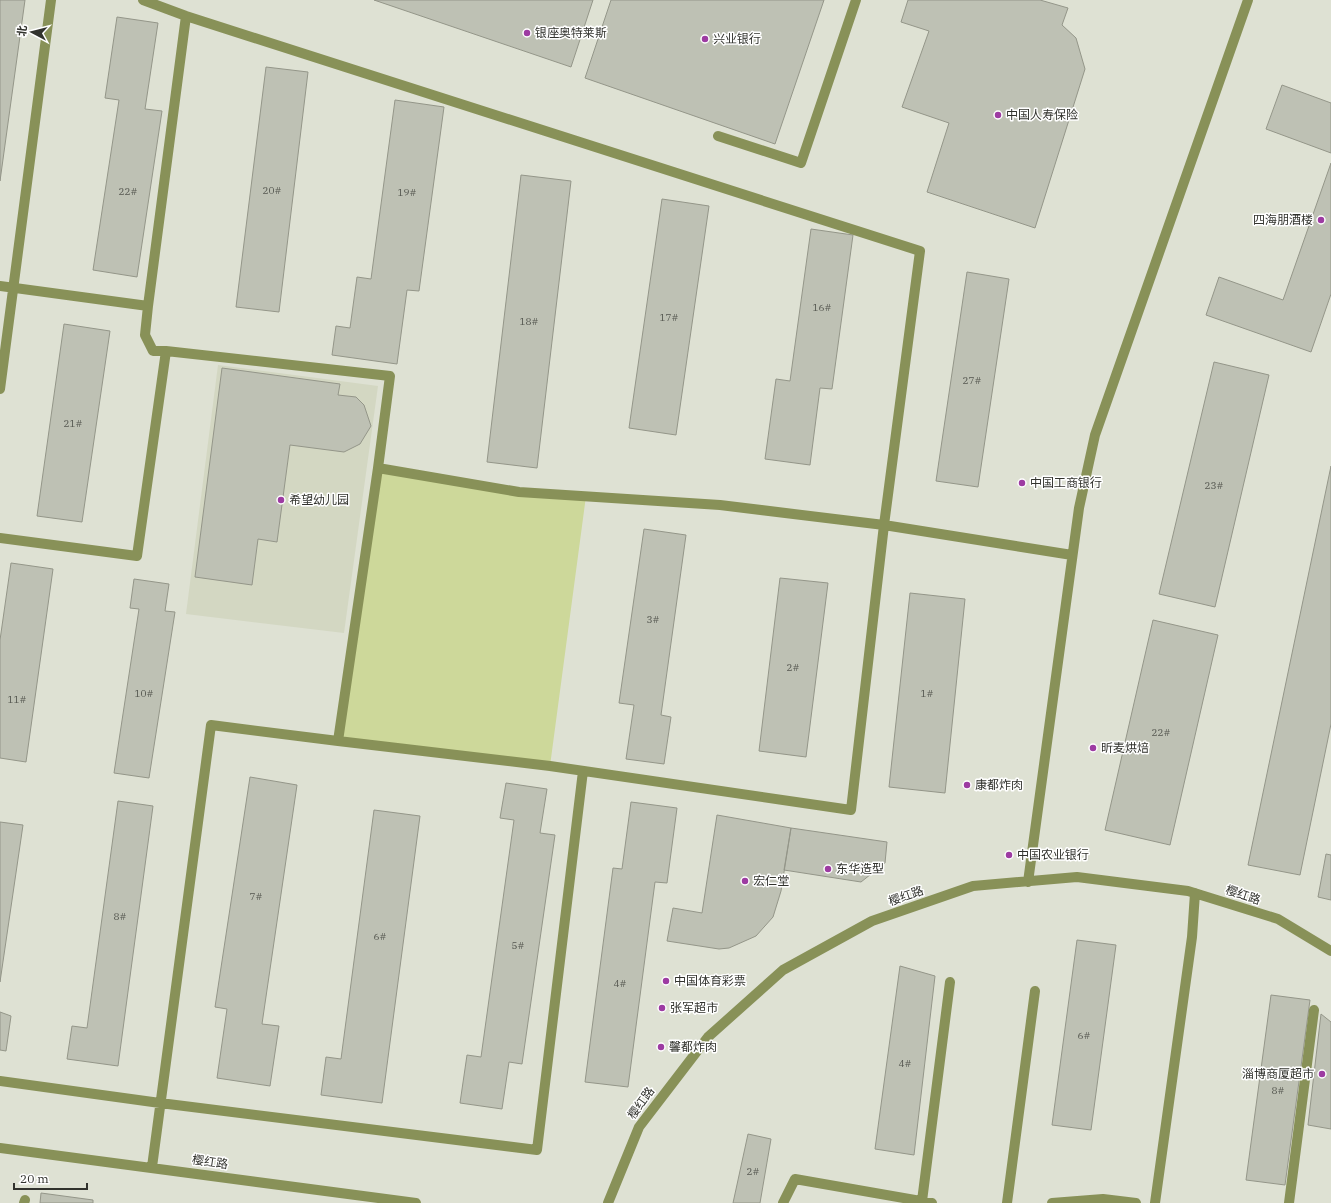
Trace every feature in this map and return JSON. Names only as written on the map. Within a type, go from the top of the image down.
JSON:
[{"type":"street","points":[[0,388],[51,0]]},
{"type":"street","points":[[143,0],[186,16],[920,250],[884,525],[851,810],[583,771],[211,725],[152,1168]]},
{"type":"street","points":[[718,136],[801,163],[856,0]]},
{"type":"street","points":[[1028,882],[1078,508],[1095,435],[1248,0]]},
{"type":"street","points":[[186,16],[145,335],[154,351],[166,351],[390,376],[338,741]]},
{"type":"street","points":[[0,286],[148,306]]},
{"type":"street","points":[[0,538],[137,556],[166,351]]},
{"type":"street","points":[[378,468],[519,492],[720,505],[884,525],[1072,555]]},
{"type":"street","points":[[0,1081],[160,1103],[537,1150],[583,771]]},
{"type":"street","name":"樱红路","points":[[608,1203],[639,1127],[708,1037],[783,970],[872,921],[973,886],[1077,877],[1196,893],[1278,919],[1331,951]]},
{"type":"street","points":[[1155,1203],[1192,936],[1196,893]]},
{"type":"street","points":[[922,1201],[950,982]]},
{"type":"street","points":[[1007,1203],[1035,991]]},
{"type":"street","points":[[1288,1203],[1314,1010]]},
{"type":"street","name":"樱红路","points":[[0,1148],[416,1203]]},
{"type":"street","points":[[783,1203],[795,1179],[932,1203]]},
{"type":"street","points":[[1052,1203],[1103,1201],[1136,1203]]},
{"type":"shaded area","name":"希望幼儿园","points":[[218,365],[378,386],[344,633],[186,614]]},
{"type":"green space","points":[[378,468],[519,492],[586,496],[550,766],[338,741]]},
{"type":"building","points":[[0,0],[25,0],[0,181]]},
{"type":"building","name":"银座奥特莱斯","points":[[374,0],[593,0],[571,67]]},
{"type":"building","name":"兴业银行","points":[[611,0],[824,0],[775,144],[585,78]]},
{"type":"building","name":"中国人寿保险","points":[[908,0],[1040,0],[1068,8],[1062,25],[1076,38],[1085,69],[1035,228],[927,192],[949,123],[902,107],[929,31],[901,22]]},
{"type":"building","points":[[117,17],[158,23],[145,109],[162,111],[137,277],[93,270],[119,100],[105,98]]},
{"type":"building","points":[[266,67],[308,72],[279,312],[236,307]]},
{"type":"building","points":[[1282,85],[1331,103],[1331,153],[1266,129]]},
{"type":"building","points":[[395,100],[444,107],[419,291],[407,290],[397,364],[332,355],[336,326],[350,328],[357,277],[371,279]]},
{"type":"building","name":"四海朋酒楼","points":[[1331,163],[1331,294],[1311,352],[1206,315],[1219,277],[1283,300]]},
{"type":"building","points":[[521,175],[571,181],[537,468],[487,462]]},
{"type":"building","points":[[662,199],[709,206],[676,435],[629,428]]},
{"type":"building","points":[[811,229],[853,235],[832,389],[820,388],[810,465],[765,459],[776,379],[790,381]]},
{"type":"building","points":[[967,272],[1009,279],[978,487],[936,481]]},
{"type":"building","points":[[64,324],[110,331],[82,522],[37,516]]},
{"type":"building","points":[[1214,362],[1269,375],[1215,607],[1159,594]]},
{"type":"building","points":[[222,368],[340,384],[338,395],[356,397],[364,405],[371,426],[360,444],[344,452],[290,445],[277,542],[258,539],[252,585],[195,577]]},
{"type":"building","points":[[1331,466],[1331,724],[1300,875],[1248,865]]},
{"type":"building","points":[[644,529],[686,535],[661,715],[671,717],[664,764],[626,759],[634,705],[619,703]]},
{"type":"building","points":[[11,563],[53,569],[26,762],[0,758],[0,640]]},
{"type":"building","points":[[780,578],[828,583],[806,757],[759,751]]},
{"type":"building","points":[[134,579],[169,584],[165,611],[175,612],[149,778],[114,773],[139,609],[130,608]]},
{"type":"building","points":[[910,593],[965,599],[945,793],[889,787]]},
{"type":"building","points":[[1153,620],[1218,635],[1170,845],[1105,830]]},
{"type":"building","points":[[250,777],[297,785],[262,1024],[279,1026],[270,1086],[217,1078],[227,1009],[215,1007]]},
{"type":"building","points":[[506,783],[547,789],[540,833],[555,835],[522,1064],[509,1062],[502,1109],[460,1103],[467,1055],[481,1057],[514,820],[500,818]]},
{"type":"building","points":[[118,801],[153,806],[118,1066],[67,1059],[72,1026],[87,1028]]},
{"type":"building","points":[[631,802],[677,808],[667,883],[655,882],[628,1087],[585,1082],[613,868],[622,869]]},
{"type":"building","points":[[374,810],[420,816],[382,1103],[321,1095],[326,1057],[341,1059]]},
{"type":"building","name":"宏仁堂","points":[[717,815],[791,828],[781,891],[773,917],[756,936],[729,948],[719,949],[667,941],[673,908],[702,913]]},
{"type":"building","points":[[0,822],[23,825],[0,982]]},
{"type":"building","points":[[791,828],[887,842],[885,863],[861,882],[784,870]]},
{"type":"building","points":[[1326,854],[1331,855],[1331,900],[1318,897]]},
{"type":"building","points":[[1077,940],[1116,945],[1091,1130],[1052,1125]]},
{"type":"building","points":[[900,966],[935,976],[914,1155],[875,1149]]},
{"type":"building","points":[[1271,995],[1310,1000],[1285,1185],[1246,1180]]},
{"type":"building","points":[[0,1012],[11,1016],[6,1051],[0,1050]]},
{"type":"building","name":"淄博商厦超市","points":[[1321,1014],[1331,1022],[1331,1129],[1308,1125]]},
{"type":"building","points":[[748,1134],[771,1139],[760,1203],[733,1203]]},
{"type":"building","points":[[41,1193],[93,1200],[93,1203],[40,1203]]},
{"type":"place","name":"银座奥特莱斯","points":[[527,33]]},
{"type":"place","name":"兴业银行","points":[[705,39]]},
{"type":"place","name":"中国人寿保险","points":[[998,115]]},
{"type":"place","name":"四海朋酒楼","points":[[1321,220]]},
{"type":"place","name":"中国工商银行","points":[[1022,483]]},
{"type":"place","name":"希望幼儿园","points":[[281,500]]},
{"type":"place","name":"昕麦烘焙","points":[[1093,748]]},
{"type":"place","name":"康都炸肉","points":[[967,785]]},
{"type":"place","name":"中国农业银行","points":[[1009,855]]},
{"type":"place","name":"东华造型","points":[[828,869]]},
{"type":"place","name":"宏仁堂","points":[[745,881]]},
{"type":"place","name":"中国体育彩票","points":[[666,981]]},
{"type":"place","name":"张军超市","points":[[662,1008]]},
{"type":"place","name":"馨都炸肉","points":[[661,1047]]},
{"type":"place","name":"淄博商厦超市","points":[[1322,1074]]}]
